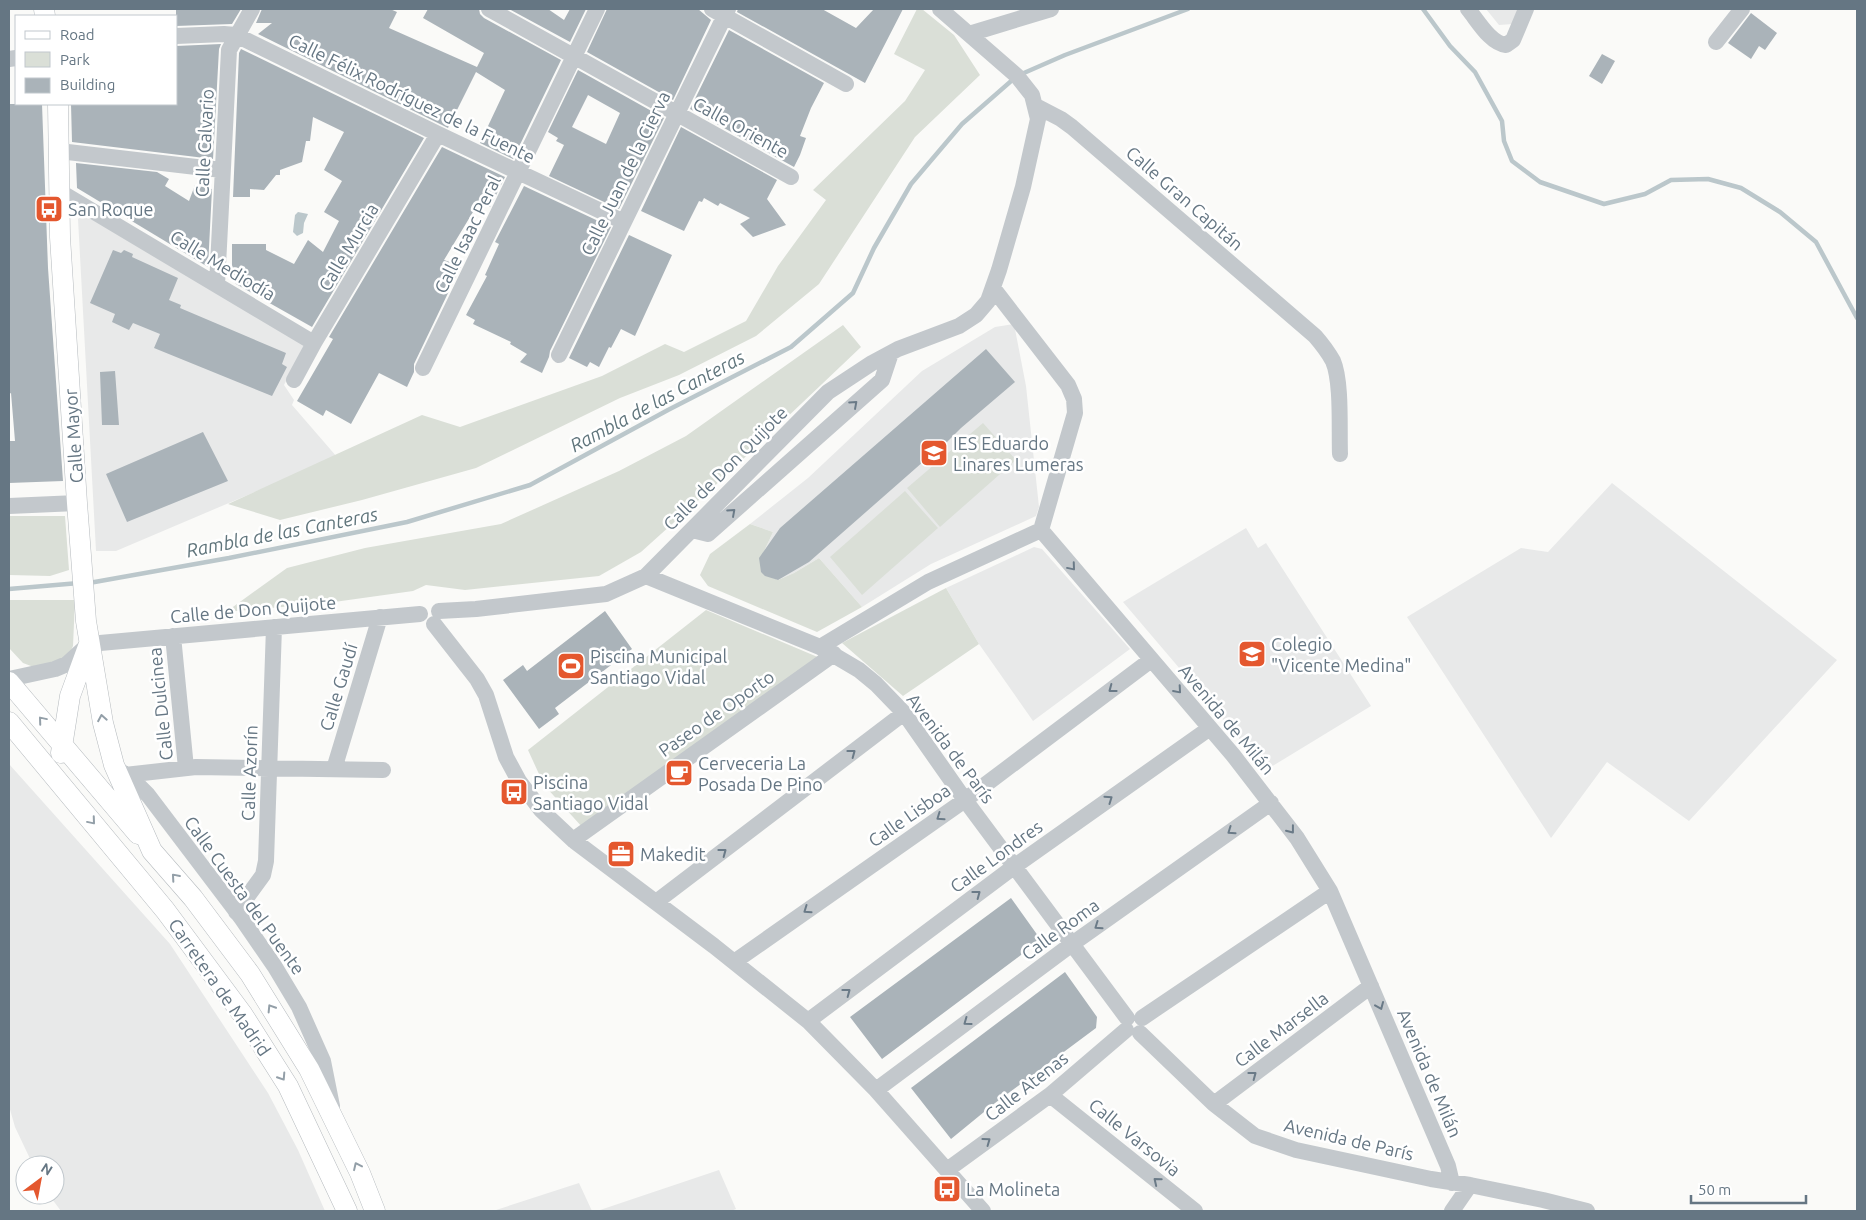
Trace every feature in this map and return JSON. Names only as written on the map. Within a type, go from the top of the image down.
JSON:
[{"type":"main road","name":"Calle Mayor","points":[[58,105],[60,236],[86,621],[103,723],[119,770],[152,851]]},
{"type":"main road","points":[[60,784],[61,743],[70,696],[89,644]]},
{"type":"main road","points":[[9,680],[152,851],[194,898],[250,974],[309,1069],[336,1122],[375,1211]]},
{"type":"main road","name":"Carretera de Madrid","points":[[9,722],[165,910],[242,1015],[288,1086],[347,1211]]},
{"type":"street","name":"Calle Calvario","points":[[216,285],[229,50],[252,9]]},
{"type":"street","name":"Calle Oriente","points":[[489,9],[791,177]]},
{"type":"street","name":"Calle Isaac Peral","points":[[423,368],[598,9]]},
{"type":"street","points":[[940,9],[1017,76],[1032,96],[1036,106]]},
{"type":"street","points":[[969,34],[1051,9]]},
{"type":"street","points":[[1468,9],[1492,38],[1499,44],[1506,45],[1513,40],[1526,9]]},
{"type":"street","points":[[1716,42],[1742,9]]},
{"type":"street","points":[[722,11],[846,84]]},
{"type":"street","name":"Calle Juan de la Cierva","points":[[559,355],[676,113],[722,11]]},
{"type":"street","name":"Calle Félix Rodríguez de la Fuente","points":[[178,36],[236,35],[624,222]]},
{"type":"street","name":"Calle de Don Quijote","points":[[89,644],[420,614],[423,622],[428,625],[437,617],[476,609],[606,594],[646,576],[828,392],[891,353],[959,326],[976,315],[988,300],[993,288],[1023,187],[1038,119],[1036,106]]},
{"type":"street","name":"Calle Gran Capitán","points":[[1036,106],[1072,127],[1315,336],[1326,348],[1334,364],[1338,393],[1340,454]]},
{"type":"street","name":"Calle Murcia","points":[[294,380],[438,134]]},
{"type":"street","points":[[59,151],[222,170]]},
{"type":"street","name":"Calle Mediodía","points":[[59,191],[314,343]]},
{"type":"street","points":[[827,651],[928,582],[1041,530],[1075,413],[1074,399],[1068,385],[993,288]]},
{"type":"street","points":[[692,530],[708,534],[882,380],[891,353]]},
{"type":"street","points":[[9,506],[77,503]]},
{"type":"street","name":"Avenida de Milán","points":[[1041,530],[1210,728],[1298,838],[1330,891],[1448,1166],[1452,1183]]},
{"type":"street","name":"Avenida de París","points":[[646,576],[827,651],[865,675],[904,714],[965,800],[1134,1025],[1214,1104],[1255,1136],[1296,1150],[1452,1183],[1470,1185],[1541,1206],[1587,1211]]},
{"type":"street","name":"Calle Gaudí","points":[[334,769],[380,617]]},
{"type":"street","points":[[437,617],[486,695],[506,757],[519,782],[541,810],[573,840],[734,962],[808,1021],[876,1090],[983,1211]]},
{"type":"street","name":"Calle Azorín","points":[[236,912],[263,875],[266,861],[274,627]]},
{"type":"street","name":"Calle Dulcinea","points":[[173,636],[186,768]]},
{"type":"street","points":[[9,680],[55,669],[67,664],[89,644]]},
{"type":"street","name":"Paseo de Oporto","points":[[573,840],[827,651]]},
{"type":"street","name":"Calle Lisboa","points":[[734,962],[965,800],[1151,660]]},
{"type":"street","points":[[656,902],[904,714]]},
{"type":"street","name":"Calle Londres","points":[[808,1021],[1015,866],[1210,728]]},
{"type":"street","points":[[119,770],[186,768],[382,770]]},
{"type":"street","name":"Calle Cuesta del Puente","points":[[119,770],[148,796],[275,966],[298,1007],[322,1061],[336,1122]]},
{"type":"street","name":"Calle Roma","points":[[876,1090],[1072,944],[1270,803]]},
{"type":"street","name":"Calle Atenas","points":[[947,1170],[1050,1095],[1134,1025],[1330,891]]},
{"type":"street","name":"Calle Marsella","points":[[1214,1104],[1371,986]]},
{"type":"street","name":"Calle Varsovia","points":[[1050,1095],[1190,1210]]},
{"type":"street","points":[[1452,1211],[1470,1185]]},
{"type":"shaded area","points":[[1486,9],[1519,9],[1513,24],[1499,25]]},
{"type":"shaded area","points":[[298,212],[308,214],[304,223],[303,233],[297,236],[293,232],[295,215]]},
{"type":"shaded area","points":[[84,214],[304,345],[284,385],[294,400],[292,405],[337,457],[116,551],[96,551],[78,219]]},
{"type":"shaded area","name":"IES Eduardo Linares Lumeras","points":[[1014,324],[1026,386],[1039,507],[1036,516],[931,564],[862,607],[819,558],[778,580],[761,558],[773,532],[750,524],[808,478],[922,371],[995,327]]},
{"type":"shaded area","points":[[1612,483],[1837,660],[1689,821],[1607,762],[1551,838],[1407,617],[1521,548],[1548,552]]},
{"type":"shaded area","name":"Colegio \"Vicente Medina\"","points":[[1246,528],[1258,548],[1266,543],[1371,706],[1266,770],[1123,602]]},
{"type":"shaded area","points":[[1034,547],[1042,549],[1130,649],[1033,721],[979,644],[946,588]]},
{"type":"shaded area","points":[[9,764],[170,944],[268,1093],[298,1150],[325,1211],[61,1211],[56,1205],[65,1205],[65,1155],[28,1155],[15,1127],[9,1106]]},
{"type":"shaded area","points":[[719,1170],[736,1209],[731,1211],[597,1211]]},
{"type":"shaded area","points":[[579,1183],[592,1211],[493,1211]]},
{"type":"green space","points":[[917,9],[922,9],[954,35],[980,75],[915,137],[819,284],[756,336],[679,375],[620,398],[476,468],[362,500],[280,520],[228,504],[422,415],[460,427],[602,376],[665,344],[684,352],[746,321],[778,266],[826,200],[813,190],[905,101],[925,70],[894,54]]},
{"type":"green space","points":[[843,325],[861,347],[721,480],[641,552],[599,576],[465,590],[426,585],[413,591],[327,603],[226,612],[287,568],[365,548],[501,524],[619,471],[686,436]]},
{"type":"green space","points":[[983,423],[1016,460],[940,527],[907,488]]},
{"type":"green space","points":[[905,491],[938,528],[862,595],[830,557]]},
{"type":"green space","points":[[9,516],[65,516],[69,570],[50,576],[9,575]]},
{"type":"green space","points":[[750,524],[773,532],[761,558],[764,574],[778,580],[819,558],[862,607],[817,632],[708,586],[700,575],[710,554]]},
{"type":"green space","points":[[946,588],[979,644],[903,696],[842,643]]},
{"type":"green space","points":[[9,600],[75,600],[73,646],[68,657],[39,669],[23,663],[9,648]]},
{"type":"green space","points":[[706,610],[820,658],[583,828],[544,785],[528,750]]},
{"type":"building","points":[[176,9],[241,9],[232,24],[178,26],[178,15],[176,15]]},
{"type":"building","points":[[262,9],[390,9],[397,12],[389,28],[477,67],[484,53],[423,18],[428,9],[479,9],[480,14],[484,18],[561,60],[513,159],[480,143],[505,90],[476,72],[448,128],[258,34],[272,23],[256,23]]},
{"type":"building","points":[[509,9],[548,9],[564,20],[570,9],[586,9],[570,42]]},
{"type":"building","points":[[607,9],[698,9],[711,20],[673,100],[587,52]]},
{"type":"building","points":[[738,9],[822,9],[856,28],[874,9],[903,9],[865,83],[737,12]]},
{"type":"building","points":[[1751,13],[1777,33],[1765,50],[1759,46],[1751,59],[1728,43]]},
{"type":"building","points":[[729,30],[824,83],[811,108],[800,136],[806,138],[794,167],[690,109]]},
{"type":"building","points":[[221,44],[219,49],[213,159],[72,142],[71,105],[178,105],[178,46]]},
{"type":"building","points":[[241,49],[424,138],[312,327],[236,284],[232,273],[232,244],[266,244],[266,250],[294,264],[308,240],[323,252],[339,221],[324,212],[342,181],[324,170],[344,132],[313,117],[310,141],[306,141],[302,162],[280,170],[280,175],[276,175],[264,190],[250,189],[250,197],[233,197],[239,53]]},
{"type":"building","points":[[1602,54],[1615,61],[1602,84],[1589,76]]},
{"type":"building","points":[[578,70],[664,118],[619,209],[549,176],[564,145],[556,141],[558,138],[548,132]],"holes":[[[588,95],[620,113],[606,144],[572,127]]]},
{"type":"building","points":[[10,104],[42,105],[48,268],[63,481],[9,483],[9,441],[15,441],[11,393],[9,394]]},
{"type":"building","points":[[681,127],[777,180],[767,199],[786,225],[753,237],[740,224],[750,218],[720,203],[718,206],[704,198],[702,202],[699,201],[684,231],[641,211]]},
{"type":"building","points":[[442,147],[505,177],[490,207],[479,202],[444,260],[461,266],[414,364],[414,372],[407,387],[379,373],[351,424],[326,410],[323,416],[297,401],[333,339],[329,337]]},
{"type":"building","points":[[76,163],[157,172],[169,179],[165,186],[189,201],[195,185],[212,189],[208,267],[77,188]]},
{"type":"building","points":[[524,186],[611,227],[550,351],[542,373],[520,362],[527,354],[510,344],[511,342],[473,324],[475,320],[466,315],[487,276],[485,275],[499,244],[495,242]]},
{"type":"building","points":[[629,235],[672,255],[635,336],[621,329],[599,367],[590,362],[587,367],[569,358]]},
{"type":"building","points":[[113,250],[121,253],[124,250],[133,254],[132,257],[178,278],[169,300],[181,305],[180,308],[286,353],[282,364],[287,367],[272,396],[154,348],[160,334],[133,323],[129,330],[112,322],[115,314],[90,303]]},
{"type":"building","points":[[986,349],[1015,382],[961,428],[934,455],[932,454],[809,562],[778,580],[765,576],[761,572],[759,558],[780,528]]},
{"type":"building","points":[[115,371],[119,425],[102,425],[100,372]]},
{"type":"building","points":[[203,432],[228,481],[127,522],[106,474]]},
{"type":"building","points":[[605,611],[632,649],[555,708],[559,714],[539,729],[503,680],[523,665],[527,671]]},
{"type":"building","points":[[1011,898],[1041,940],[882,1059],[850,1017]]},
{"type":"building","points":[[1065,972],[1097,1017],[1096,1028],[995,1103],[951,1139],[911,1088]]},
{"type":"waterway","name":"Rambla de las Canteras","points":[[89,583],[229,558],[407,522],[530,485],[668,410],[791,347],[853,293],[874,248],[911,184],[962,124],[1017,76],[1065,55],[1188,9]]},
{"type":"waterway","name":"Rambla de las Canteras","points":[[1423,9],[1450,46],[1475,72],[1502,121],[1504,141],[1512,161],[1540,182],[1604,204],[1645,194],[1671,180],[1708,179],[1741,188],[1780,212],[1816,242],[1857,318]]},
{"type":"waterway","name":"Rambla de las Canteras","points":[[9,589],[79,583]]},
{"type":"place","name":"San Roque","points":[[49,209]]},
{"type":"place","name":"IES Eduardo Linares Lumeras","points":[[934,453]]},
{"type":"place","name":"Colegio \"Vicente Medina\"","points":[[1252,654]]},
{"type":"place","name":"Piscina Municipal Santiago Vidal","points":[[571,666]]},
{"type":"place","name":"Cerveceria La Posada De Pino","points":[[679,773]]},
{"type":"place","name":"Piscina Santiago Vidal","points":[[514,792]]},
{"type":"place","name":"Makedit","points":[[621,854]]},
{"type":"place","name":"La Molineta","points":[[947,1189]]}]
